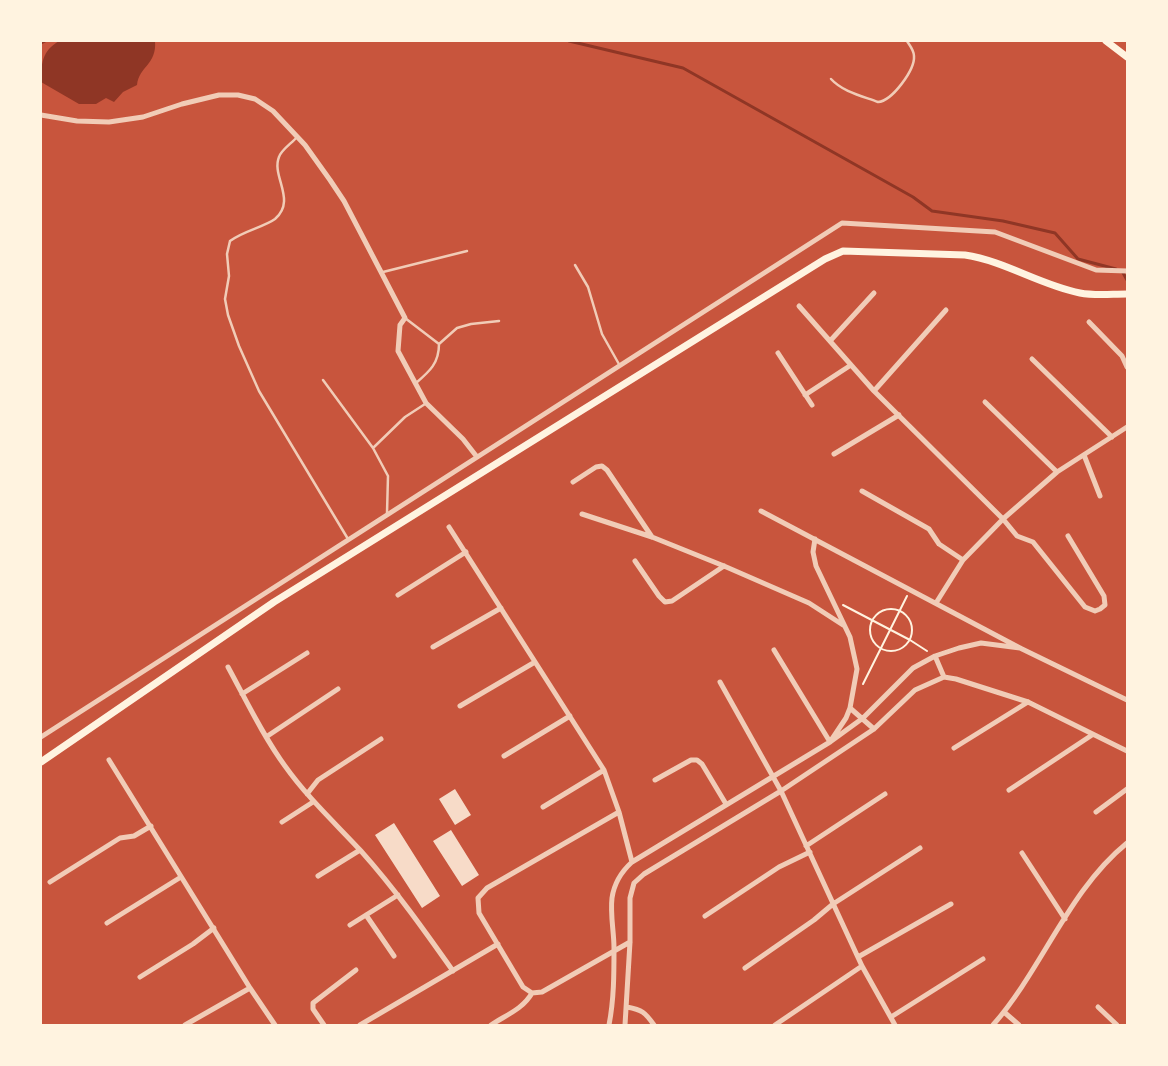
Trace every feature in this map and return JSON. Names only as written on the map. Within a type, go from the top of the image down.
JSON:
[{"type":"main road","points":[[1106,41],[1127,57]]},
{"type":"main road","points":[[41,762],[274,602],[826,259],[843,251],[981,258],[1079,292],[1094,295],[1127,294]]},
{"type":"street","points":[[41,115],[77,121],[110,122],[143,117],[182,104],[219,95],[238,95],[255,99],[273,111],[306,146],[344,201],[405,318],[400,325],[398,351],[426,403],[477,457]]},
{"type":"street","points":[[41,737],[842,223],[995,232],[1096,270],[1127,271]]},
{"type":"street","points":[[830,341],[874,294]]},
{"type":"street","points":[[799,306],[874,391],[1004,519],[1017,536],[1033,542],[1085,607],[1095,611],[1104,605],[1104,596],[1068,536]]},
{"type":"street","points":[[874,391],[946,310]]},
{"type":"street","points":[[1089,322],[1122,356],[1127,367]]},
{"type":"street","points":[[778,353],[812,405]]},
{"type":"street","points":[[1032,359],[1112,437]]},
{"type":"street","points":[[805,395],[851,365]]},
{"type":"street","points":[[985,402],[1057,472]]},
{"type":"street","points":[[834,454],[899,415]]},
{"type":"street","points":[[936,603],[963,560],[1004,519],[1057,472],[1127,427]]},
{"type":"street","points":[[1084,455],[1100,496]]},
{"type":"street","points":[[573,482],[596,466],[602,466],[607,470],[652,538]]},
{"type":"street","points":[[862,491],[929,529],[939,544],[963,560]]},
{"type":"street","points":[[761,511],[1020,648],[1127,700]]},
{"type":"street","points":[[582,514],[652,538],[724,566],[809,603],[844,625]]},
{"type":"street","points":[[449,527],[604,770],[619,812],[632,862]]},
{"type":"street","points":[[815,539],[813,552],[816,566],[850,637],[857,669],[850,708],[830,742]]},
{"type":"street","points":[[398,594],[466,552]]},
{"type":"street","points":[[635,560],[665,602],[672,600],[724,566]]},
{"type":"street","points":[[433,647],[501,608]]},
{"type":"street","points":[[609,1025],[613,1002],[612,898],[616,882],[624,869],[632,862],[726,804],[830,742],[863,718],[913,668],[935,656],[981,643],[1020,648]]},
{"type":"street","points":[[774,650],[830,742]]},
{"type":"street","points":[[242,694],[307,653]]},
{"type":"street","points":[[935,656],[944,677]]},
{"type":"street","points":[[460,706],[535,662]]},
{"type":"street","points":[[228,667],[266,737],[284,765],[313,802],[360,850],[398,894],[453,971]]},
{"type":"street","points":[[625,1025],[630,942],[630,898],[634,883],[644,874],[781,791],[874,729],[915,690],[944,677],[956,679],[1028,702],[1127,751]]},
{"type":"street","points":[[720,682],[774,777],[858,958],[895,1025]]},
{"type":"street","points":[[266,737],[338,690]]},
{"type":"street","points":[[954,748],[1028,702]]},
{"type":"street","points":[[850,708],[874,729]]},
{"type":"street","points":[[504,756],[570,716]]},
{"type":"street","points":[[1009,790],[1092,735]]},
{"type":"street","points":[[307,794],[318,780],[380,739]]},
{"type":"street","points":[[109,760],[250,988],[275,1025]]},
{"type":"street","points":[[655,780],[691,760],[697,760],[702,764],[726,804]]},
{"type":"street","points":[[543,807],[604,770]]},
{"type":"street","points":[[1096,812],[1127,789]]},
{"type":"street","points":[[806,846],[884,794]]},
{"type":"street","points":[[282,822],[313,802]]},
{"type":"street","points":[[619,812],[487,888],[478,898],[479,913],[524,987],[532,993],[542,992],[630,942]]},
{"type":"street","points":[[50,882],[120,838],[134,836],[151,826]]},
{"type":"street","points":[[993,1025],[1023,987],[1064,919],[1100,869],[1127,843]]},
{"type":"street","points":[[745,968],[814,920],[833,904],[920,848]]},
{"type":"street","points":[[318,876],[360,850]]},
{"type":"street","points":[[705,916],[779,867],[810,852]]},
{"type":"street","points":[[1022,852],[1064,919]]},
{"type":"street","points":[[107,923],[181,877]]},
{"type":"street","points":[[350,925],[398,894]]},
{"type":"street","points":[[858,958],[951,904]]},
{"type":"street","points":[[366,914],[394,956]]},
{"type":"street","points":[[140,977],[193,944],[214,928]]},
{"type":"street","points":[[360,1025],[498,944]]},
{"type":"street","points":[[890,1017],[983,959]]},
{"type":"street","points":[[775,1025],[862,966]]},
{"type":"street","points":[[324,1025],[313,1009],[313,1003],[356,970]]},
{"type":"street","points":[[185,1025],[250,988]]},
{"type":"street","points":[[491,1025],[518,1010],[532,993]]},
{"type":"street","points":[[627,1006],[645,1013],[654,1025]]},
{"type":"street","points":[[1098,1007],[1117,1025]]},
{"type":"street","points":[[1004,1012],[1019,1025]]},
{"type":"lane","points":[[831,79],[844,90],[878,102],[884,102],[901,85],[915,57],[907,41]]},
{"type":"lane","points":[[298,137],[279,155],[277,165],[284,197],[282,209],[274,219],[230,241],[227,254],[229,276],[225,299],[233,331],[258,391],[348,539]]},
{"type":"lane","points":[[381,272],[467,251]]},
{"type":"lane","points":[[575,265],[588,287],[602,334],[620,366]]},
{"type":"lane","points":[[405,318],[439,344]]},
{"type":"lane","points":[[416,383],[434,367],[439,355],[439,344],[457,328],[471,324],[499,321]]},
{"type":"lane","points":[[323,380],[373,448],[388,476],[387,514]]},
{"type":"lane","points":[[373,448],[405,417],[426,403]]},
{"type":"path","points":[[859,691],[910,590]]},
{"type":"path","points":[[832,600],[910,640],[935,656]]},
{"type":"path","points":[[892,608],[900,611],[905,614],[912,627],[910,640],[899,650],[892,652],[881,649],[870,638],[869,631],[872,620],[878,612],[885,609],[892,608]]},
{"type":"shaded area","points":[[59,41],[155,41],[155,49],[151,60],[138,79],[137,85],[123,92],[114,102],[106,98],[96,104],[79,104],[41,82],[41,69],[46,54]]},
{"type":"building","points":[[455,789],[471,815],[455,825],[439,799]]},
{"type":"building","points":[[394,823],[440,896],[422,908],[375,835]]},
{"type":"building","points":[[451,830],[479,875],[462,886],[433,841]]},
{"type":"waterway","points":[[41,43],[45,41]]},
{"type":"waterway","points":[[569,41],[683,68],[913,197],[932,211],[1003,221],[1055,233],[1078,259],[1116,269]]},
{"type":"waterway","points":[[1122,271],[1127,280]]}]
